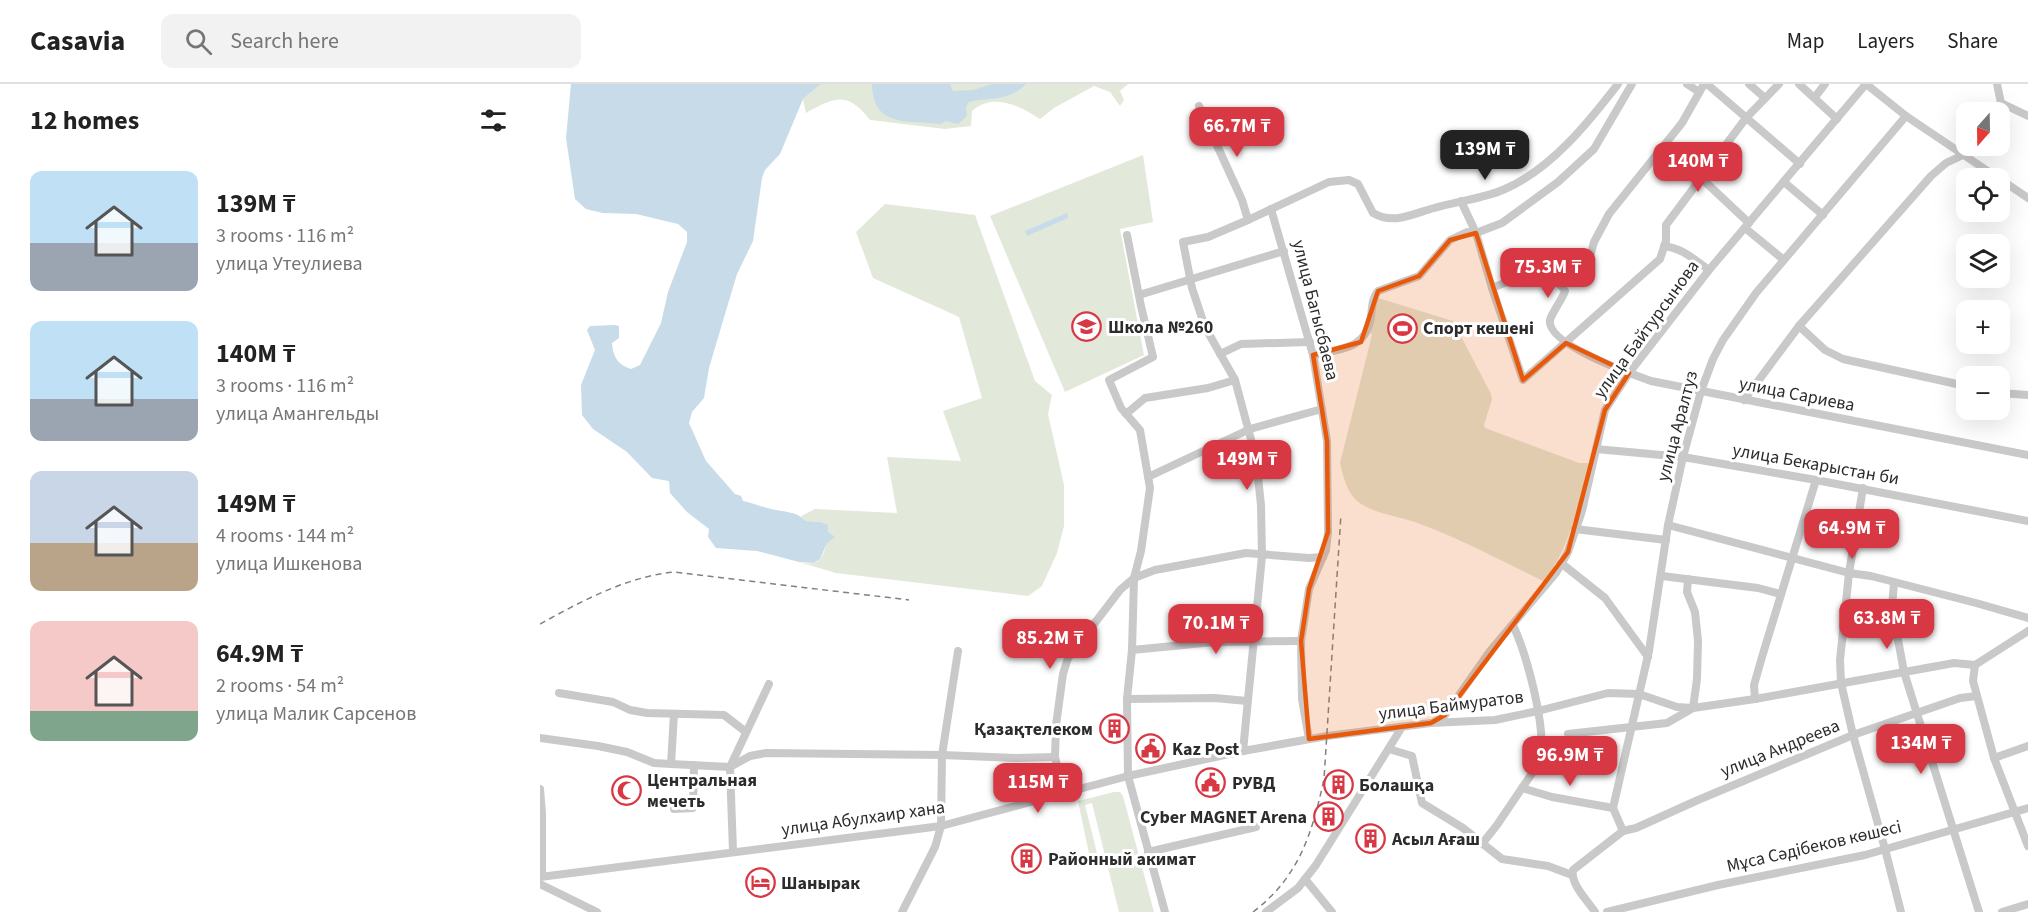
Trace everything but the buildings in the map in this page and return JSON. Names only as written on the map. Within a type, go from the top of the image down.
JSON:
[{"type":"street","points":[[1243,751],[1262,556],[1261,505],[1256,458],[1235,380],[1205,327],[1190,280],[1183,242],[1208,237],[1329,182],[1345,180],[1358,184],[1373,213],[1389,219],[1400,219],[1503,190],[1527,178],[1567,145],[1618,84]]},
{"type":"street","points":[[1313,355],[1350,347],[1361,342],[1370,322],[1373,301],[1378,291],[1419,276],[1450,240],[1467,232],[1476,233],[1502,223],[1558,182],[1594,149],[1632,84]]},
{"type":"street","points":[[1687,84],[1703,87],[1746,118],[1800,164]]},
{"type":"street","points":[[1749,84],[1765,98]]},
{"type":"street","points":[[1461,201],[1476,233],[1492,288],[1524,380],[1659,259],[1664,246],[1666,225],[1746,118],[1779,84]]},
{"type":"street","points":[[1799,84],[1837,119]]},
{"type":"street","points":[[1815,97],[1825,84]]},
{"type":"street","points":[[1866,84],[1956,151]]},
{"type":"street","name":"улица Байтурсынова","points":[[1431,723],[1445,715],[1490,651],[1513,625],[1568,552],[1605,410],[1629,373],[1709,270],[1866,84]]},
{"type":"street","points":[[1996,84],[2001,102]]},
{"type":"street","points":[[1561,284],[1579,273],[1589,260],[1593,242],[1609,214],[1682,123],[1703,87]]},
{"type":"street","points":[[1200,106],[1242,200],[1248,220]]},
{"type":"street","points":[[2010,107],[2028,116]]},
{"type":"street","name":"улица Аралтуз","points":[[1612,808],[1648,657],[1668,525],[1701,391],[1723,340],[1756,293],[1906,116]]},
{"type":"street","points":[[1665,144],[1784,260]]},
{"type":"street","points":[[1744,400],[1799,326],[1931,176],[1946,163],[1963,156],[1982,168]]},
{"type":"street","points":[[1784,182],[1822,215]]},
{"type":"street","points":[[2010,186],[2028,198]]},
{"type":"street","name":"улица Багысбаева","points":[[1271,208],[1310,342],[1327,441],[1328,532],[1323,557],[1309,589],[1301,641],[1302,699],[1309,739]]},
{"type":"street","points":[[1127,235],[1154,357],[1109,380],[1121,408],[1140,430],[1150,488],[1141,551],[1134,578],[1132,650],[1127,699],[1128,776],[1164,912]]},
{"type":"street","points":[[1664,246],[1682,251],[1709,270]]},
{"type":"street","points":[[1139,295],[1284,250]]},
{"type":"street","points":[[1492,288],[1515,278],[1536,276],[1551,277],[1561,284],[1565,291],[1562,301],[1550,319],[1556,335],[1566,343]]},
{"type":"street","points":[[1799,326],[1825,350],[1843,359],[1956,384]]},
{"type":"street","points":[[1220,354],[1241,344],[1310,342]]},
{"type":"street","name":"улица Сариева","points":[[1566,343],[1651,381],[2028,455]]},
{"type":"street","points":[[1126,414],[1145,398],[1208,388],[1235,380]]},
{"type":"street","points":[[2010,394],[2028,395]]},
{"type":"street","points":[[1148,477],[1250,429],[1322,409]]},
{"type":"street","name":"улица Бекарыстан би","points":[[1596,449],[1683,457],[1863,488],[2028,521]]},
{"type":"street","points":[[1755,699],[1754,685],[1816,480]]},
{"type":"street","points":[[1863,488],[1849,573],[1840,660],[1841,683],[1901,912]]},
{"type":"street","points":[[1668,525],[2028,618]]},
{"type":"street","points":[[1575,529],[1666,540]]},
{"type":"street","points":[[1064,794],[1055,757],[1060,689],[1068,658],[1120,590],[1134,578],[1155,570],[1246,554],[1323,557]]},
{"type":"street","points":[[1561,563],[1605,598],[1648,657]]},
{"type":"street","points":[[1662,576],[1758,588],[1780,594]]},
{"type":"street","points":[[1568,734],[1667,723],[1693,708],[1697,679],[1698,641],[1695,612],[1687,592],[1688,579]]},
{"type":"street","points":[[1894,583],[1892,607],[1904,672],[1979,912]]},
{"type":"street","points":[[1482,844],[1539,763],[1542,755],[1538,711],[1522,645],[1513,625]]},
{"type":"street","points":[[2028,631],[1975,665],[1973,681],[1994,758],[2028,846]]},
{"type":"street","points":[[1132,650],[1253,640],[1301,641]]},
{"type":"street","points":[[902,912],[935,847],[941,826],[942,755],[958,651]]},
{"type":"street","name":"улица Баймуратов","points":[[1327,736],[1431,723],[1495,720],[1608,693],[1639,694],[1677,706],[1693,708],[1954,663],[1975,665]]},
{"type":"street","points":[[733,851],[730,767],[769,684]]},
{"type":"street","points":[[558,693],[613,702],[638,711],[724,715],[746,732]]},
{"type":"street","name":"улица Андреева","points":[[1572,874],[1623,831],[1636,828],[1853,735],[1960,698],[1977,696]]},
{"type":"street","points":[[1127,699],[1215,698],[1247,701]]},
{"type":"street","points":[[671,764],[674,714]]},
{"type":"street","points":[[1272,910],[1305,879],[1402,727]]},
{"type":"street","name":"улица Абулхаир хана","points":[[541,879],[733,851],[941,826],[1128,776],[1243,751],[1327,736]]},
{"type":"street","points":[[540,738],[569,741],[636,755],[654,763],[730,767],[750,756],[766,753],[1055,757]]},
{"type":"street","points":[[1994,758],[2028,746]]},
{"type":"street","points":[[1389,749],[1412,756],[1422,803],[1463,828],[1502,859],[1548,866],[1572,874],[1574,882],[1595,912]]},
{"type":"street","points":[[674,809],[693,808],[694,765]]},
{"type":"street","points":[[1522,788],[1551,797],[1612,808],[1623,831]]},
{"type":"street","points":[[540,789],[541,879],[597,912]]},
{"type":"street","name":"Мұса Сәдібеков көшесі","points":[[1607,912],[1865,855],[2028,808]]},
{"type":"street","points":[[1148,852],[1257,827]]},
{"type":"street","points":[[1305,879],[1332,912]]},
{"type":"street","points":[[2002,912],[2028,904]]},
{"type":"highlighted area","points":[[1476,233],[1523,380],[1566,343],[1629,373],[1605,410],[1568,552],[1445,715],[1431,723],[1309,739],[1301,641],[1309,589],[1328,532],[1327,441],[1313,355],[1361,342],[1378,291],[1419,276],[1450,240]]},
{"type":"green space","points":[[821,84],[1128,84],[1120,91],[1124,100],[1120,106],[1110,92],[1094,86],[1054,108],[1040,119],[1006,103],[989,102],[972,111],[971,126],[945,129],[870,120],[854,104],[840,100],[825,103],[806,113],[803,99]]},
{"type":"green space","points":[[1143,155],[1153,222],[1120,229],[1144,355],[1065,392],[990,216]]},
{"type":"green space","points":[[885,204],[975,215],[1035,381],[1052,395],[1048,414],[1064,485],[1064,526],[1057,553],[1042,586],[1028,596],[836,573],[799,562],[814,563],[821,558],[828,532],[820,522],[806,521],[801,516],[815,509],[897,513],[887,457],[961,461],[943,411],[982,398],[959,317],[873,278],[856,232]]},
{"type":"green space","points":[[1378,298],[1453,321],[1491,394],[1492,399],[1485,428],[1579,463],[1590,463],[1578,510],[1561,553],[1545,582],[1439,531],[1364,506],[1351,493],[1340,463],[1372,335],[1368,328],[1375,300]]},
{"type":"green space","points":[[1120,792],[1123,796],[1154,912],[1119,912],[1092,803],[1085,805],[1099,861],[1091,863],[1078,801]]},
{"type":"water","points":[[571,84],[821,84],[803,99],[780,154],[765,170],[753,241],[737,274],[709,368],[704,398],[692,412],[689,423],[706,461],[735,494],[741,496],[743,501],[794,514],[806,521],[828,525],[828,532],[835,537],[827,543],[820,559],[814,563],[799,562],[757,551],[716,548],[708,537],[709,529],[687,512],[670,493],[669,481],[652,478],[627,452],[593,429],[582,415],[581,385],[595,350],[587,330],[590,326],[619,326],[619,338],[612,343],[615,356],[620,363],[631,369],[640,365],[661,323],[668,292],[687,242],[687,232],[678,224],[636,214],[603,213],[586,209],[575,199],[566,138]]},
{"type":"water","points":[[872,84],[950,84],[953,91],[973,90],[992,84],[1026,84],[1013,94],[969,102],[966,107],[967,116],[958,124],[946,121],[941,124],[904,121],[885,115],[878,108]]},
{"type":"water","points":[[1067,213],[1068,218],[1027,236],[1025,231]]},
{"type":"railway","points":[[1253,912],[1269,898],[1293,869],[1308,836],[1324,779],[1341,514]]},
{"type":"railway","points":[[540,624],[588,599],[622,585],[674,572],[909,600]]},
{"type":"place","name":"Школа №260","points":[[1087,327]]},
{"type":"place","name":"Спорт кешені","points":[[1402,328]]},
{"type":"place","name":"Қазақтелеком","points":[[1114,729]]},
{"type":"place","name":"Kaz Post","points":[[1151,749]]},
{"type":"place","name":"РУВД","points":[[1211,783]]},
{"type":"place","name":"Болашқа","points":[[1338,785]]},
{"type":"place","name":"Центральная мечеть","points":[[626,790]]},
{"type":"place","name":"Cyber MAGNET Arena","points":[[1328,817]]},
{"type":"place","name":"Асыл Ағаш","points":[[1371,839]]},
{"type":"place","name":"Районный акимат","points":[[1027,859]]},
{"type":"place","name":"Шанырак","points":[[760,883]]}]
